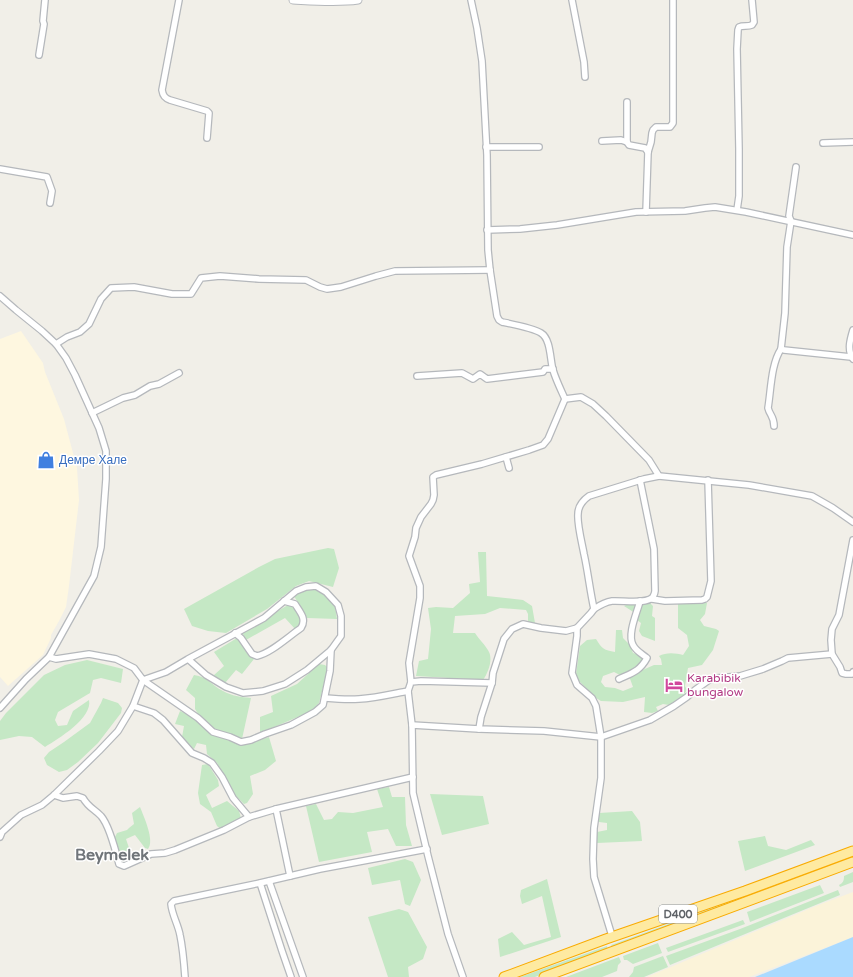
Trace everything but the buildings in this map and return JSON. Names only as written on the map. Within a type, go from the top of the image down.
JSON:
[{"type":"highway","name":"D400","points":[[504,977],[612,936],[853,851]]},
{"type":"highway","name":"D400","points":[[544,977],[853,862]]},
{"type":"street","points":[[39,55],[44,24],[45,0]]},
{"type":"street","points":[[179,0],[162,90],[163,95],[166,99],[207,111],[209,113],[207,138]]},
{"type":"street","points":[[293,0],[354,0]]},
{"type":"street","points":[[463,977],[448,934],[413,792],[412,725],[408,691],[411,682],[409,662],[420,598],[420,586],[409,556],[415,537],[416,528],[434,495],[433,476],[482,464],[543,445],[548,439],[565,399],[553,369],[546,338],[542,333],[502,322],[497,316],[490,270],[487,230],[486,147],[482,61],[477,28],[470,0]]},
{"type":"street","points":[[572,0],[584,62],[585,77]]},
{"type":"street","points":[[646,212],[648,152],[652,133],[656,127],[670,127],[672,123],[673,0]]},
{"type":"street","points":[[737,210],[739,196],[739,149],[736,49],[739,27],[742,25],[752,25],[754,22],[752,0]]},
{"type":"street","points":[[626,142],[627,102]]},
{"type":"street","points":[[602,140],[621,140],[629,145],[645,148],[648,152]]},
{"type":"street","points":[[823,143],[853,142]]},
{"type":"street","points":[[486,147],[539,146]]},
{"type":"street","points":[[774,426],[774,420],[768,408],[776,358],[781,349],[785,313],[787,247],[791,221],[789,216],[796,167]]},
{"type":"street","points":[[0,169],[47,177],[52,191],[50,203]]},
{"type":"street","points":[[487,230],[535,228],[636,212],[691,211],[715,207],[737,210],[853,235]]},
{"type":"street","points":[[56,344],[67,337],[80,332],[89,324],[101,299],[111,288],[134,288],[172,294],[191,294],[201,278],[220,276],[306,280],[327,289],[341,287],[394,271],[490,270]]},
{"type":"street","points":[[0,296],[56,344],[66,358],[99,428],[106,450],[106,482],[101,547],[94,576],[49,657],[26,679],[0,708]]},
{"type":"street","points":[[781,349],[852,358],[850,354],[850,344],[853,330]]},
{"type":"street","points":[[417,376],[462,372],[473,379],[480,374],[487,379],[543,372],[545,369],[553,369]]},
{"type":"street","points":[[92,413],[122,398],[135,395],[150,386],[159,384],[180,373]]},
{"type":"street","points":[[565,399],[581,397],[593,404],[649,460],[659,476]]},
{"type":"street","points":[[506,457],[509,468]]},
{"type":"street","points":[[594,609],[577,515],[582,500],[589,496],[640,480],[659,476],[708,480],[756,486],[812,496],[853,522]]},
{"type":"street","points":[[640,480],[654,549],[655,591],[652,599]]},
{"type":"street","points":[[480,729],[481,717],[492,683],[493,673],[504,639],[512,629],[522,624],[566,631],[577,628],[599,605],[613,601],[640,601],[652,599],[665,601],[702,600],[707,597],[711,581],[708,480]]},
{"type":"street","points":[[853,540],[839,614],[832,629],[831,640],[832,654],[842,673],[852,674],[853,672]]},
{"type":"street","points":[[0,837],[2,832],[21,815],[42,805],[54,795],[100,751],[118,731],[133,706],[143,680],[166,672],[188,659],[235,633],[264,618],[296,591],[306,587],[316,586],[326,592],[338,605],[341,616],[341,636],[331,650],[306,670],[285,684],[264,691],[243,694],[226,687],[206,675],[188,659]]},
{"type":"street","points":[[235,633],[241,638],[252,654],[257,656],[269,651],[301,628],[304,624],[304,619],[295,604],[284,601]]},
{"type":"street","points":[[619,679],[638,670],[644,665],[647,658],[637,651],[632,645],[631,635],[640,601]]},
{"type":"street","points":[[577,628],[572,673],[577,685],[592,698],[596,706],[601,737],[601,778],[594,828],[593,859],[594,877],[612,936]]},
{"type":"street","points":[[49,657],[56,659],[89,654],[116,660],[134,668],[143,680],[198,718],[213,732],[241,742],[251,740],[291,725],[315,712],[323,705],[330,671],[331,650]]},
{"type":"street","points":[[412,725],[544,731],[601,737],[650,720],[674,706],[709,680],[740,676],[763,669],[788,658],[832,654]]},
{"type":"street","points":[[411,682],[492,683]]},
{"type":"street","points":[[325,698],[342,700],[360,699],[408,691]]},
{"type":"street","points":[[133,706],[154,713],[163,720],[192,753],[212,763],[222,777],[233,798],[249,817]]},
{"type":"street","points":[[54,795],[63,798],[78,796],[83,798],[86,804],[102,816],[114,844],[119,864],[124,866],[151,854],[165,852],[194,842],[224,830],[249,817],[276,809],[413,777]]},
{"type":"street","points":[[276,809],[290,876]]},
{"type":"street","points":[[185,977],[180,936],[172,913],[171,904],[174,901],[344,864],[427,849]]},
{"type":"street","points":[[269,881],[302,977]]},
{"type":"street","points":[[260,883],[291,977]]},
{"type":"shaded area","points":[[21,331],[43,363],[45,372],[64,419],[77,468],[79,500],[66,607],[51,635],[43,655],[8,686],[0,677],[0,339]]},
{"type":"green space","points":[[328,548],[334,549],[339,568],[333,587],[309,581],[296,586],[267,609],[226,633],[208,631],[192,626],[184,609],[275,559]]},
{"type":"green space","points":[[478,552],[486,552],[487,596],[523,600],[532,606],[535,623],[528,622],[528,614],[526,610],[500,608],[485,614],[455,616],[453,633],[475,633],[489,652],[490,659],[487,674],[483,680],[416,676],[419,661],[428,659],[431,629],[428,608],[453,608],[470,593],[469,584],[480,582]]},
{"type":"green space","points":[[314,589],[325,595],[335,606],[337,619],[307,618],[294,596],[306,590]]},
{"type":"green space","points":[[650,603],[653,606],[652,616],[655,618],[655,641],[642,636],[639,631],[641,623],[637,620],[638,615],[624,606]]},
{"type":"green space","points":[[707,603],[705,614],[700,620],[704,626],[719,631],[713,650],[702,665],[688,668],[685,686],[687,690],[682,697],[669,705],[663,704],[656,707],[658,711],[652,713],[644,712],[645,697],[623,702],[601,701],[578,680],[576,674],[580,646],[587,640],[596,639],[600,645],[608,651],[615,652],[616,630],[622,630],[623,638],[630,645],[633,653],[641,655],[644,658],[643,662],[635,670],[620,675],[614,672],[603,676],[601,682],[605,687],[623,691],[633,687],[629,676],[654,665],[662,665],[659,656],[671,653],[683,655],[689,646],[687,635],[678,628],[678,604]]},
{"type":"green space","points":[[288,605],[293,606],[302,621],[301,625],[296,630],[285,618],[246,640],[242,632]]},
{"type":"green space","points":[[237,638],[254,659],[242,674],[236,670],[225,683],[213,676],[224,666],[214,652]]},
{"type":"green space","points":[[87,660],[123,669],[121,683],[101,678],[93,680],[90,693],[58,712],[55,720],[58,726],[67,725],[73,711],[89,700],[89,707],[86,714],[73,727],[45,747],[32,737],[19,736],[0,740],[0,721],[44,675],[65,665]]},
{"type":"green space","points":[[319,664],[325,665],[328,668],[319,703],[312,711],[260,733],[260,717],[273,712],[271,696],[297,684]]},
{"type":"green space","points":[[194,675],[206,679],[226,693],[251,698],[242,739],[213,729],[200,717],[195,709],[195,698],[186,690]]},
{"type":"green space","points":[[103,698],[118,703],[122,708],[121,713],[98,743],[67,770],[59,772],[47,765],[44,758],[49,752],[90,723]]},
{"type":"green space","points":[[180,711],[193,717],[210,733],[244,745],[269,737],[276,761],[265,770],[250,776],[253,794],[247,803],[244,804],[234,794],[217,763],[207,754],[206,745],[197,743],[194,749],[182,737],[184,726],[175,724]]},
{"type":"green space","points":[[208,764],[218,780],[219,786],[206,795],[212,808],[227,801],[239,811],[241,818],[221,829],[217,826],[211,812],[200,804],[198,793],[202,765]]},
{"type":"green space","points":[[389,787],[392,797],[405,797],[406,825],[412,846],[396,846],[388,829],[367,832],[372,852],[319,862],[306,806],[316,804],[324,820],[332,819],[338,812],[353,813],[383,807],[377,789]]},
{"type":"green space","points":[[430,794],[483,796],[489,824],[442,835]]},
{"type":"green space","points":[[140,807],[150,835],[150,845],[148,849],[145,848],[135,835],[126,839],[131,854],[134,853],[136,857],[135,859],[122,863],[120,861],[114,839],[117,833],[127,830],[134,824],[132,813]]},
{"type":"green space","points":[[632,811],[640,822],[642,841],[597,843],[597,832],[607,830],[607,823],[599,822],[599,813]]},
{"type":"green space","points":[[765,836],[768,846],[786,850],[811,840],[815,845],[745,871],[738,841]]},
{"type":"green space","points":[[405,859],[413,862],[421,880],[410,906],[405,904],[400,880],[372,885],[368,868]]},
{"type":"green space","points":[[831,865],[832,868],[613,949],[611,945]]},
{"type":"green space","points":[[853,872],[853,882],[840,887],[839,885],[843,882],[844,876]]},
{"type":"green space","points":[[547,879],[561,937],[500,957],[498,939],[512,932],[524,945],[551,937],[542,896],[522,904],[520,896],[521,890]]},
{"type":"green space","points":[[820,885],[824,893],[750,922],[747,912]]},
{"type":"green space","points":[[838,890],[840,895],[670,965],[666,956],[740,929]]},
{"type":"green space","points":[[399,909],[408,912],[427,947],[423,959],[408,967],[409,977],[388,977],[368,917]]},
{"type":"green space","points":[[743,920],[745,924],[668,952],[666,948]]},
{"type":"green space","points":[[658,943],[662,953],[633,964],[627,960],[624,960],[623,956]]},
{"type":"green space","points":[[607,946],[608,951],[535,977],[520,977]]},
{"type":"green space","points":[[663,956],[668,967],[644,977],[629,977],[633,972],[634,967]]},
{"type":"green space","points":[[619,957],[621,962],[618,965],[617,971],[602,977],[566,977]]},
{"type":"sand","points":[[853,892],[853,937],[749,977],[647,977],[816,906]]},
{"type":"water","points":[[853,937],[853,977],[755,977]]},
{"type":"place","name":"Демре Хале","points":[[46,460]]},
{"type":"place","name":"Karabibik bungalow","points":[[674,685]]},
{"type":"district","name":"Beymelek","points":[[112,854]]}]
